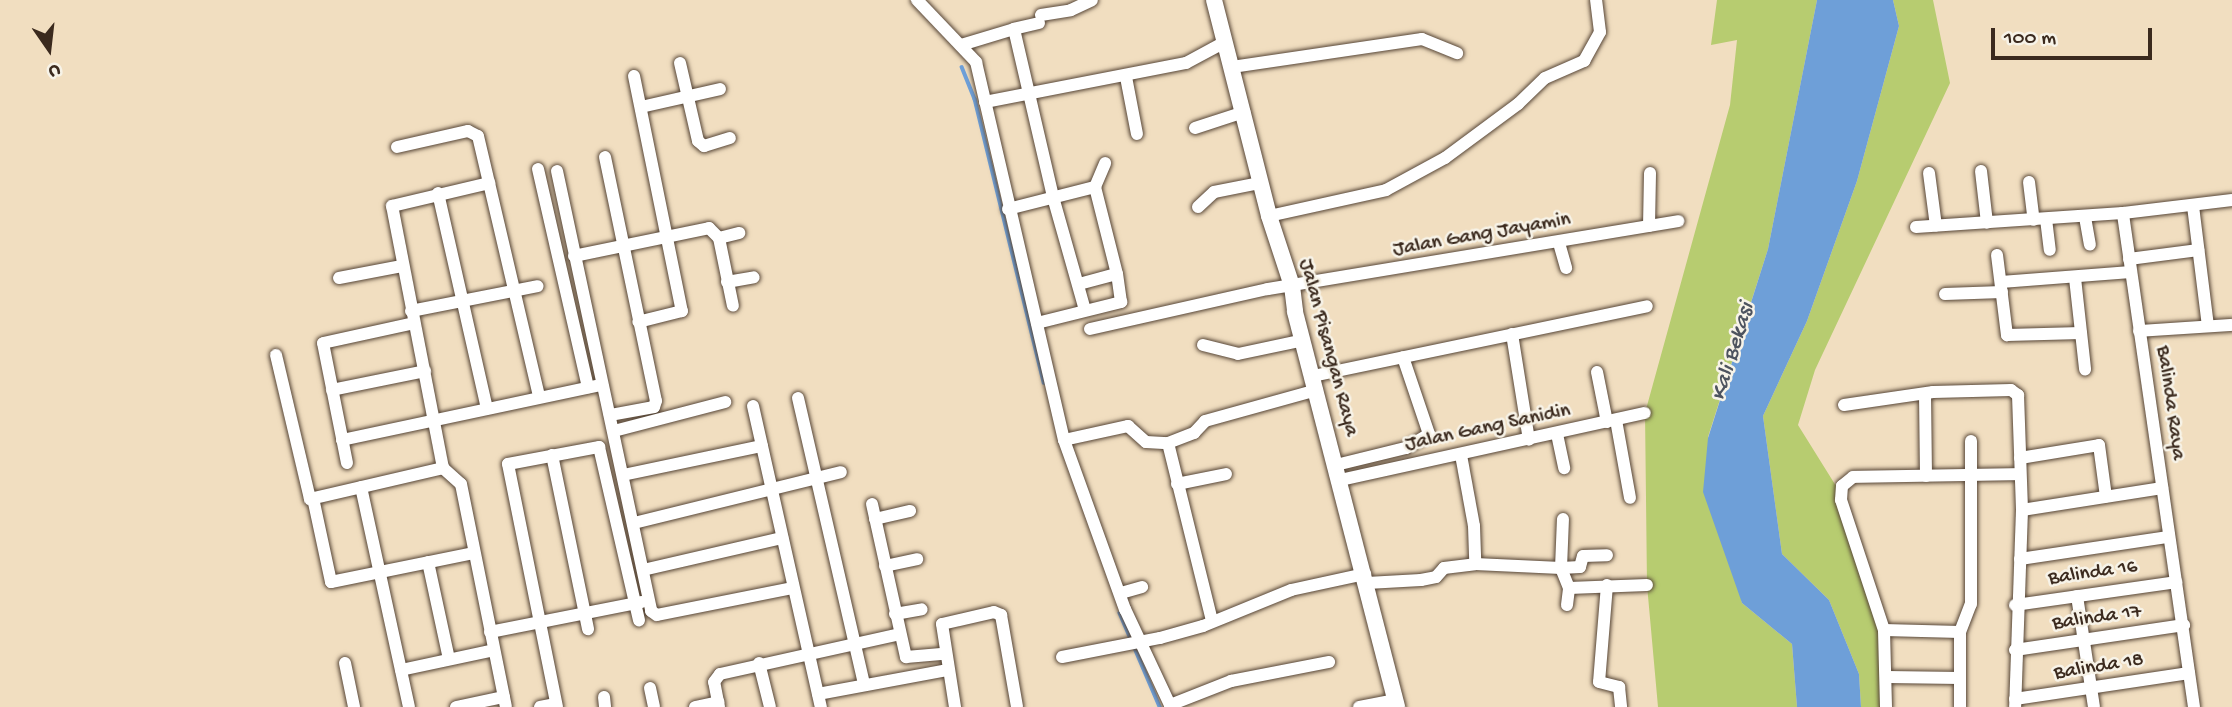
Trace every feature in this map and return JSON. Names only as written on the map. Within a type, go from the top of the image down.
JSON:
[{"type":"street","points":[[917,0],[976,62],[1008,209],[1065,440],[1089,490],[1121,593],[1171,706],[1231,681],[1329,662]]},
{"type":"street","points":[[961,45],[1040,19],[1060,6],[1092,0]]},
{"type":"street","name":"Jalan Pisangan Raya","points":[[1214,0],[1260,183],[1292,286],[1396,703]]},
{"type":"street","points":[[1269,216],[1386,190],[1445,158],[1518,104],[1545,78],[1584,61],[1600,32],[1596,0]]},
{"type":"street","points":[[1014,29],[1053,197],[1085,310]]},
{"type":"street","points":[[1232,67],[1422,39],[1457,53]]},
{"type":"street","points":[[985,102],[1126,77],[1186,63],[1225,42]]},
{"type":"street","points":[[680,63],[700,145],[730,138]]},
{"type":"street","points":[[634,76],[670,238],[682,311],[638,322]]},
{"type":"street","points":[[1126,77],[1137,134]]},
{"type":"street","points":[[641,107],[720,89]]},
{"type":"street","points":[[1195,128],[1244,113]]},
{"type":"street","points":[[397,147],[474,131],[489,183],[539,397]]},
{"type":"street","points":[[605,157],[656,404],[610,415]]},
{"type":"street","points":[[1037,323],[1123,300],[1095,187],[1105,163]]},
{"type":"street","points":[[538,170],[595,386],[610,415],[614,430],[609,452],[639,620]]},
{"type":"street","points":[[557,171],[595,386]]},
{"type":"street","points":[[1981,171],[1987,223]]},
{"type":"street","points":[[1649,226],[1650,173]]},
{"type":"street","points":[[1929,173],[1936,226]]},
{"type":"street","points":[[2029,182],[2050,250]]},
{"type":"street","points":[[456,707],[505,702],[461,484],[443,468],[391,206],[489,183]]},
{"type":"street","points":[[1198,207],[1214,192],[1260,183]]},
{"type":"street","points":[[1008,209],[1095,187]]},
{"type":"street","points":[[438,193],[487,408]]},
{"type":"street","points":[[1916,227],[2085,217],[2232,200]]},
{"type":"street","points":[[2193,206],[2208,326]]},
{"type":"street","name":"Balinda Raya","points":[[2123,213],[2194,707]]},
{"type":"street","points":[[2085,217],[2090,245]]},
{"type":"street","name":"Jalan Gang Jayamin","points":[[1090,329],[1292,286],[1678,221]]},
{"type":"street","points":[[573,256],[709,228],[719,238],[733,306]]},
{"type":"street","points":[[719,238],[740,233]]},
{"type":"street","points":[[1559,243],[1566,268]]},
{"type":"street","points":[[1945,294],[2075,278],[2199,250]]},
{"type":"street","points":[[1997,255],[2007,335],[2081,333]]},
{"type":"street","points":[[339,278],[402,266]]},
{"type":"street","points":[[1079,284],[1118,274]]},
{"type":"street","points":[[727,282],[754,277]]},
{"type":"street","points":[[2075,278],[2085,369]]},
{"type":"street","points":[[346,463],[324,342],[461,302],[538,286]]},
{"type":"street","points":[[1065,440],[1128,426],[1146,442],[1168,443],[1194,433],[1205,421],[1315,383],[1403,357],[1647,306]]},
{"type":"street","points":[[2139,331],[2232,325]]},
{"type":"street","points":[[1512,334],[1529,440]]},
{"type":"street","points":[[1203,345],[1238,354],[1304,340]]},
{"type":"street","points":[[276,355],[306,496],[313,498],[443,468]]},
{"type":"street","points":[[1338,472],[1406,448],[1429,434],[1403,357]]},
{"type":"street","points":[[332,390],[425,371]]},
{"type":"street","points":[[1597,372],[1630,498]]},
{"type":"street","points":[[342,440],[595,386]]},
{"type":"street","points":[[1844,405],[1925,394],[2017,393],[2022,510],[2015,605],[2015,703]]},
{"type":"street","points":[[1925,394],[1926,476]]},
{"type":"street","points":[[798,398],[864,685]]},
{"type":"street","points":[[614,430],[725,402]]},
{"type":"street","points":[[753,406],[819,700],[864,685],[947,670]]},
{"type":"street","name":"Jalan Gang Sanidin","points":[[1338,472],[1461,455],[1645,413]]},
{"type":"street","points":[[1557,434],[1564,468]]},
{"type":"street","points":[[1960,707],[1960,632],[1971,604],[1971,441]]},
{"type":"street","points":[[1168,443],[1212,621]]},
{"type":"street","points":[[2020,458],[2099,445],[2106,498]]},
{"type":"street","points":[[540,707],[557,705],[505,468],[594,446],[609,452],[622,475],[648,601],[657,615],[792,588]]},
{"type":"street","points":[[622,475],[762,446]]},
{"type":"street","points":[[552,455],[588,629]]},
{"type":"street","points":[[1461,455],[1474,526],[1475,564]]},
{"type":"street","points":[[634,523],[841,472]]},
{"type":"street","points":[[1177,484],[1226,474]]},
{"type":"street","points":[[1886,707],[1884,630],[1841,500],[1842,486],[1853,477],[2019,474]]},
{"type":"street","points":[[361,486],[410,707]]},
{"type":"street","points":[[2022,510],[2162,488]]},
{"type":"street","points":[[313,498],[331,582],[473,552]]},
{"type":"street","points":[[872,505],[895,614],[908,660],[944,654]]},
{"type":"street","points":[[875,519],[910,511]]},
{"type":"street","points":[[1563,519],[1561,568],[1569,588],[1567,605]]},
{"type":"street","points":[[2020,559],[2168,537]]},
{"type":"street","points":[[643,570],[782,538]]},
{"type":"street","points":[[1062,657],[1212,621],[1291,590],[1366,579],[1421,580],[1436,577],[1444,568],[1475,564],[1580,567],[1583,556],[1607,555]]},
{"type":"street","points":[[885,566],[917,559]]},
{"type":"street","points":[[428,562],[449,659]]},
{"type":"street","name":"Balinda 16","points":[[2015,605],[2176,582]]},
{"type":"street","points":[[1606,585],[1599,682],[1619,687],[1621,707]]},
{"type":"street","points":[[1569,588],[1647,585]]},
{"type":"street","points":[[1121,593],[1142,587]]},
{"type":"street","points":[[2077,596],[2094,707]]},
{"type":"street","points":[[490,632],[648,601]]},
{"type":"street","points":[[895,614],[922,609]]},
{"type":"street","points":[[955,707],[944,654],[942,624],[999,612],[1017,707]]},
{"type":"street","name":"Balinda 17","points":[[2015,650],[2084,642],[2183,625]]},
{"type":"street","points":[[1884,630],[1960,632]]},
{"type":"street","points":[[695,707],[719,705],[715,677],[759,663],[900,634]]},
{"type":"street","points":[[401,670],[494,650]]},
{"type":"street","points":[[345,663],[354,707]]},
{"type":"street","points":[[759,663],[770,707]]},
{"type":"street","name":"Balinda 18","points":[[2015,703],[2189,673]]},
{"type":"street","points":[[1887,677],[1960,678]]},
{"type":"street","points":[[650,688],[654,707]]},
{"type":"street","points":[[1359,707],[1396,703]]},
{"type":"green space","points":[[1717,0],[1817,0],[1768,249],[1708,437],[1742,603],[1792,644],[1797,707],[1658,707],[1647,585],[1645,413],[1730,105],[1737,40],[1711,45]]},
{"type":"green space","points":[[1893,0],[1933,0],[1950,83],[1815,370],[1798,425],[1841,494],[1884,630],[1886,707],[1861,707],[1859,674],[1829,600],[1782,554],[1763,416],[1807,321],[1857,181],[1899,26]]},
{"type":"water","points":[[1817,0],[1893,0],[1899,26],[1857,181],[1807,321],[1763,416],[1782,554],[1829,600],[1859,674],[1861,707],[1797,707],[1792,644],[1742,603],[1703,492],[1708,438],[1768,249]]},
{"type":"waterway","points":[[962,67],[975,99],[1044,383]]},
{"type":"waterway","points":[[1120,613],[1160,707]]},
{"type":"water label","name":"Kali Bekasi","points":[[1734,352]]}]
